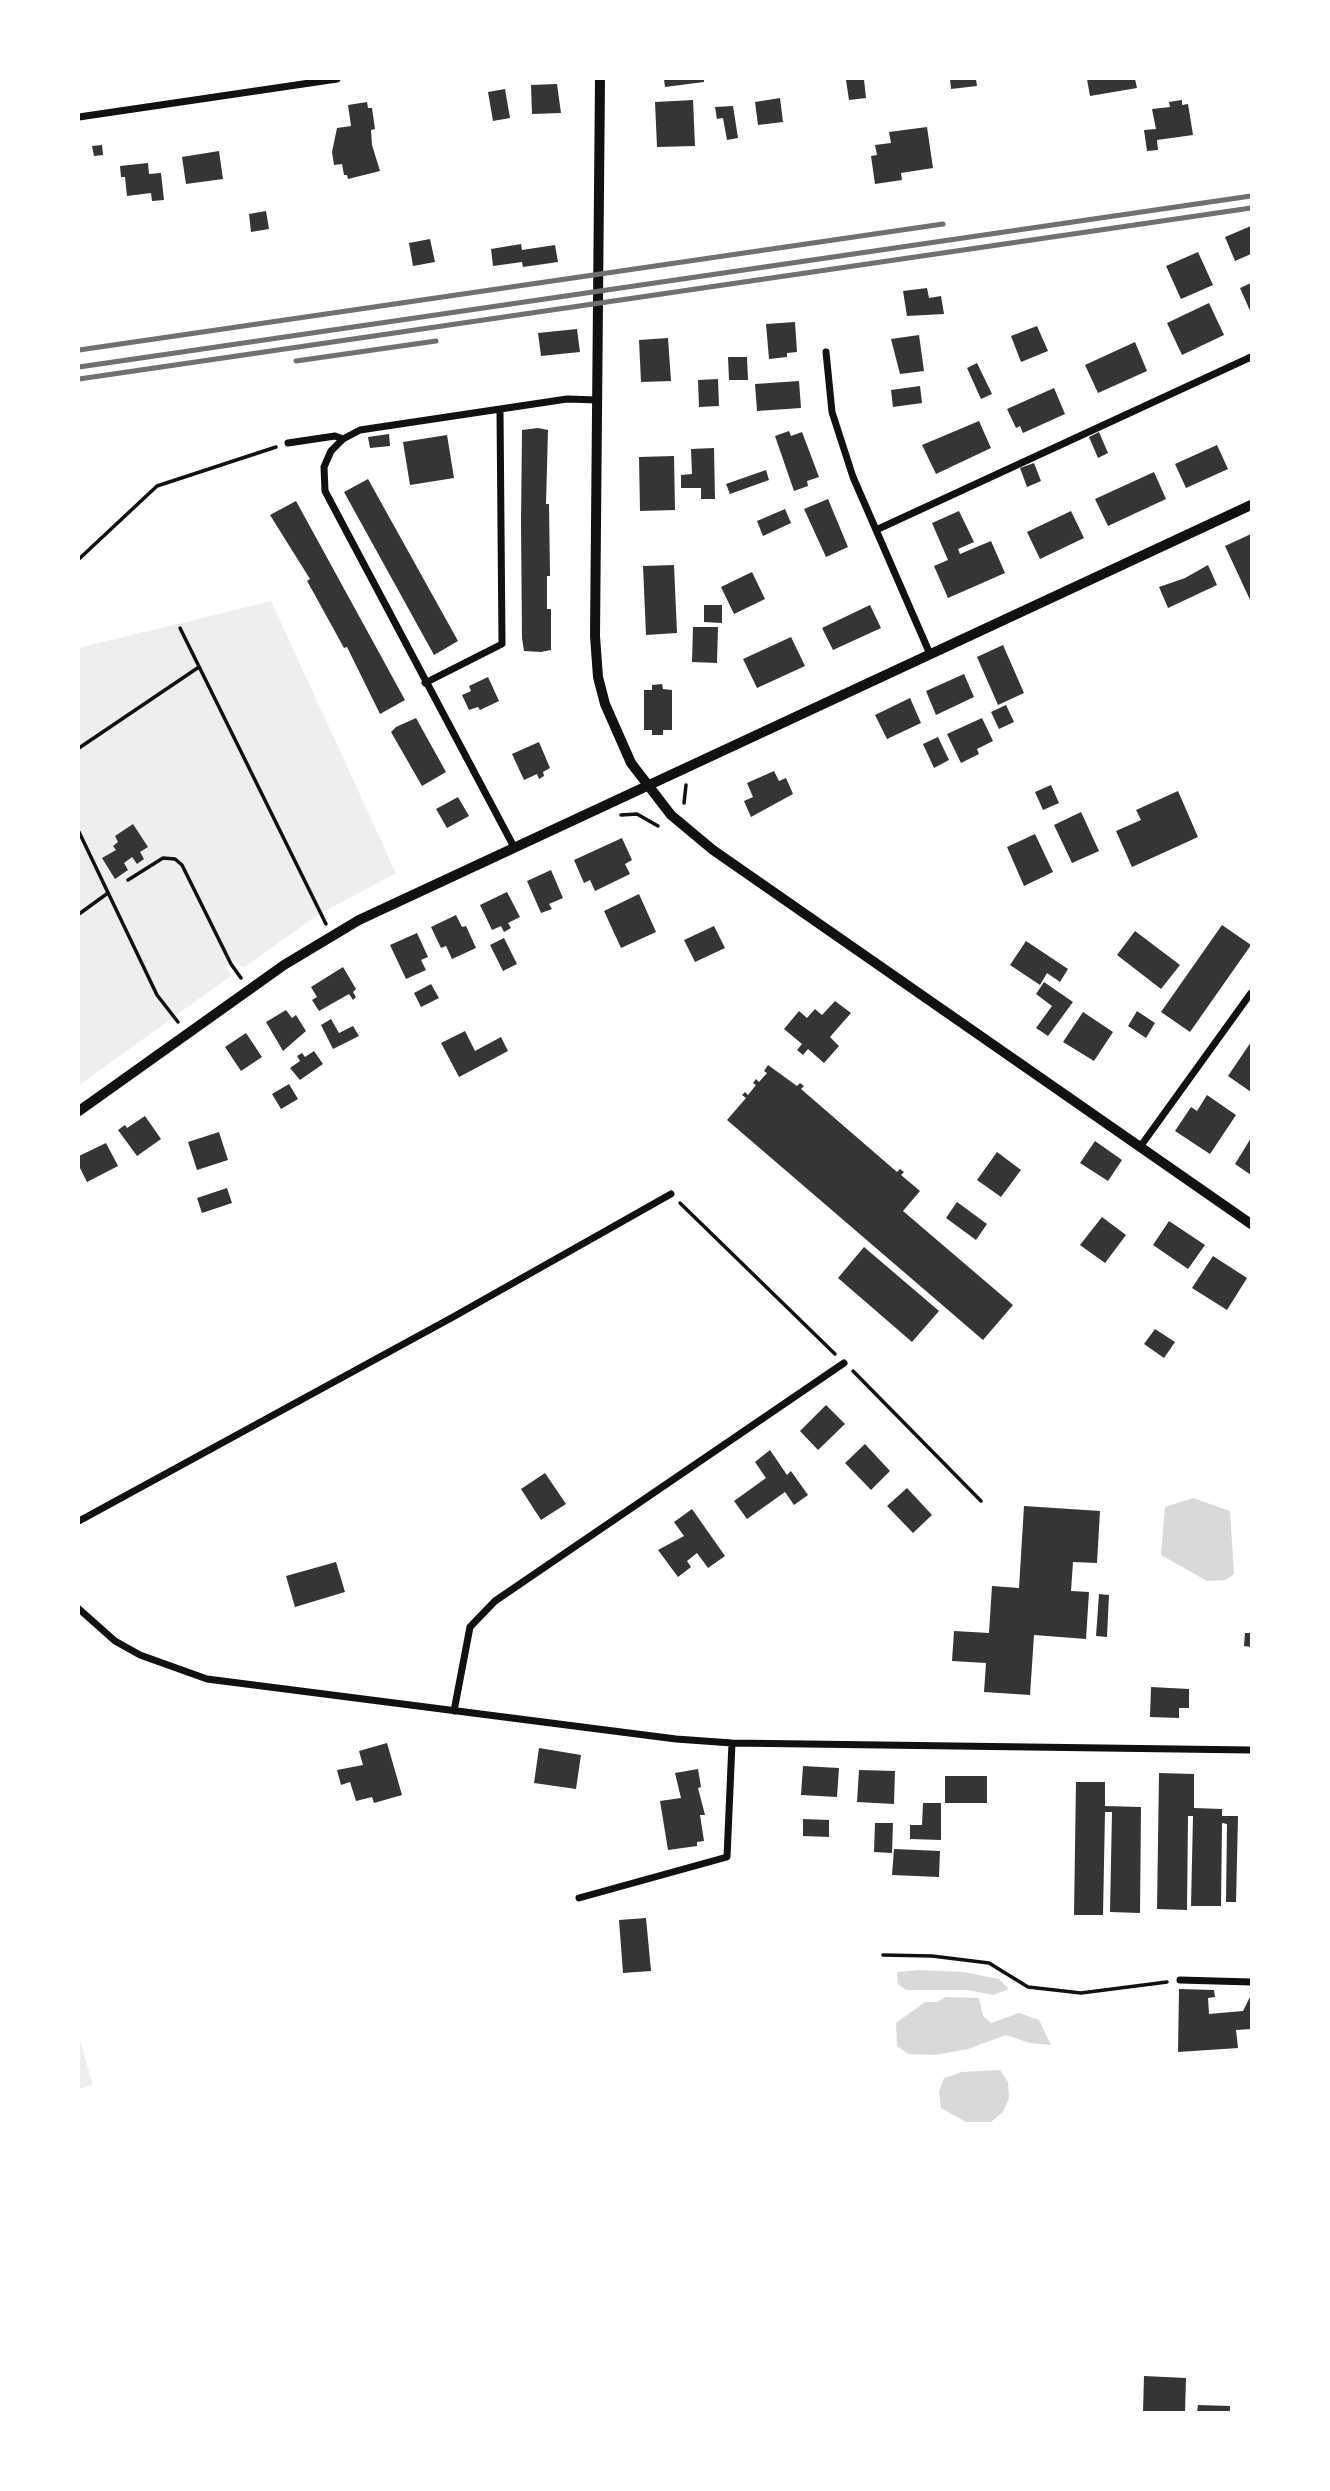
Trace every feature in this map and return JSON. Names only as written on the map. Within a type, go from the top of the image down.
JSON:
[{"type":"street","points":[[79,117],[337,79]]},
{"type":"street","points":[[600,79],[594,579],[598,677],[616,735],[646,786],[671,815],[713,850],[1251,1224]]},
{"type":"street","points":[[826,352],[832,412],[853,477],[930,654]]},
{"type":"street","points":[[876,530],[1251,357]]},
{"type":"street","points":[[514,848],[325,491],[324,467],[331,451],[343,439],[360,430],[567,399],[597,400]]},
{"type":"street","points":[[425,683],[502,644],[500,410]]},
{"type":"street","points":[[288,443],[335,436],[343,439]]},
{"type":"street","points":[[79,1111],[284,965],[359,920],[1251,505]]},
{"type":"street","points":[[1140,1147],[1251,993]]},
{"type":"street","points":[[79,1521],[453,1317],[671,1194]]},
{"type":"street","points":[[454,1710],[470,1627],[495,1601],[844,1363]]},
{"type":"street","points":[[79,1609],[115,1641],[140,1655],[207,1679],[676,1740],[1251,1750]]},
{"type":"street","points":[[579,1898],[727,1857],[732,1743]]},
{"type":"street","points":[[1180,1980],[1251,1982]]},
{"type":"path","points":[[79,559],[158,486],[288,443]]},
{"type":"path","points":[[180,628],[321,914]]},
{"type":"path","points":[[79,748],[199,667]]},
{"type":"path","points":[[611,819],[636,814],[658,826]]},
{"type":"path","points":[[79,832],[156,995],[174,1016]]},
{"type":"path","points":[[128,880],[163,858],[174,859],[182,865],[231,964]]},
{"type":"path","points":[[79,914],[108,893]]},
{"type":"path","points":[[671,1194],[981,1501]]},
{"type":"path","points":[[883,1955],[932,1956],[989,1963],[1028,1987],[1081,1993],[1180,1980]]},
{"type":"shaded area","points":[[271,601],[396,873],[316,916],[243,968],[235,960],[226,967],[231,976],[79,1085],[79,648]]},
{"type":"shaded area","points":[[1193,1498],[1230,1511],[1234,1574],[1226,1580],[1207,1581],[1161,1555],[1165,1507]]},
{"type":"shaded area","points":[[897,1972],[963,1972],[999,1979],[1009,1989],[993,1995],[968,1990],[906,1990],[898,1984]]},
{"type":"shaded area","points":[[946,1997],[979,1998],[983,2016],[991,2023],[1019,2013],[1039,2020],[1051,2045],[1030,2043],[1006,2035],[968,2049],[935,2055],[908,2054],[897,2046],[896,2023],[925,2002],[937,2002]]},
{"type":"shaded area","points":[[79,2037],[93,2085],[79,2089]]},
{"type":"shaded area","points":[[1000,2070],[1008,2082],[1009,2098],[1003,2112],[991,2122],[966,2122],[941,2108],[939,2092],[944,2078],[962,2072]]},
{"type":"building","points":[[664,79],[704,79],[704,82],[665,87]]},
{"type":"building","points":[[864,79],[866,98],[849,100],[846,80]]},
{"type":"building","points":[[950,79],[976,79],[977,86],[951,89]]},
{"type":"building","points":[[1087,79],[1135,79],[1137,88],[1090,96]]},
{"type":"building","points":[[557,84],[561,113],[532,114],[531,85]]},
{"type":"building","points":[[505,89],[510,118],[493,121],[488,92]]},
{"type":"building","points":[[780,98],[783,122],[758,125],[755,102]]},
{"type":"building","points":[[693,100],[695,146],[657,147],[655,102]]},
{"type":"building","points":[[1182,100],[1182,105],[1188,104],[1193,135],[1157,140],[1158,150],[1147,151],[1144,130],[1156,129],[1152,109],[1170,107],[1169,102]]},
{"type":"building","points":[[367,102],[368,108],[372,108],[375,129],[371,130],[372,145],[380,171],[348,179],[347,175],[344,175],[342,164],[334,165],[332,152],[337,128],[351,126],[348,105]]},
{"type":"building","points":[[733,106],[738,138],[727,140],[723,118],[717,119],[715,107]]},
{"type":"building","points":[[927,127],[933,168],[901,173],[902,180],[875,184],[871,156],[877,155],[875,145],[891,143],[889,132]]},
{"type":"building","points":[[102,145],[103,155],[94,156],[92,146]]},
{"type":"building","points":[[219,151],[223,179],[186,184],[182,157]]},
{"type":"building","points":[[148,163],[149,174],[161,173],[164,200],[152,201],[151,193],[127,196],[125,177],[121,177],[120,166]]},
{"type":"building","points":[[266,211],[269,229],[251,232],[249,214]]},
{"type":"building","points":[[1251,226],[1251,254],[1235,261],[1225,237]]},
{"type":"building","points":[[430,239],[435,262],[413,266],[409,243]]},
{"type":"building","points":[[521,244],[522,250],[555,245],[558,262],[523,267],[522,262],[493,266],[491,249]]},
{"type":"building","points":[[1198,252],[1213,285],[1181,299],[1166,266]]},
{"type":"building","points":[[1251,283],[1251,313],[1240,288]]},
{"type":"building","points":[[927,288],[929,298],[941,296],[944,314],[907,316],[903,291]]},
{"type":"building","points":[[1209,303],[1224,335],[1182,355],[1167,323]]},
{"type":"building","points":[[795,322],[797,352],[787,353],[787,357],[769,359],[766,324]]},
{"type":"building","points":[[1037,326],[1048,351],[1021,362],[1011,336]]},
{"type":"building","points":[[577,329],[580,352],[541,356],[538,333]]},
{"type":"building","points":[[919,335],[924,371],[900,374],[891,339]]},
{"type":"building","points":[[668,338],[671,381],[641,382],[639,340]]},
{"type":"building","points":[[1135,342],[1147,371],[1098,393],[1085,365]]},
{"type":"building","points":[[728,357],[747,357],[748,380],[729,380]]},
{"type":"building","points":[[977,363],[992,394],[981,399],[967,368]]},
{"type":"building","points":[[718,379],[719,406],[699,407],[698,380]]},
{"type":"building","points":[[799,381],[801,408],[757,411],[755,384]]},
{"type":"building","points":[[920,386],[922,403],[893,407],[891,390]]},
{"type":"building","points":[[1054,388],[1065,414],[1023,433],[1020,426],[1016,428],[1007,409]]},
{"type":"building","points":[[979,421],[991,448],[936,474],[922,445]]},
{"type":"building","points":[[522,430],[548,430],[546,504],[549,504],[550,576],[547,576],[547,609],[551,609],[551,650],[541,652],[524,651],[522,638]]},
{"type":"building","points":[[789,431],[791,436],[802,432],[819,477],[807,481],[808,486],[794,491],[775,436]]},
{"type":"building","points":[[1099,432],[1108,453],[1098,458],[1089,437]]},
{"type":"building","points":[[389,434],[390,446],[370,448],[368,437]]},
{"type":"building","points":[[447,435],[454,478],[410,485],[403,442]]},
{"type":"building","points":[[1217,445],[1228,469],[1186,488],[1175,464]]},
{"type":"building","points":[[714,448],[715,499],[701,499],[701,488],[681,488],[681,475],[692,474],[691,449]]},
{"type":"building","points":[[674,456],[675,510],[640,511],[639,457]]},
{"type":"building","points":[[1034,463],[1041,481],[1027,487],[1020,468]]},
{"type":"building","points":[[766,470],[769,480],[730,494],[726,484]]},
{"type":"building","points":[[1154,472],[1166,499],[1108,526],[1095,499]]},
{"type":"building","points":[[368,479],[458,641],[434,655],[344,492]]},
{"type":"building","points":[[828,499],[848,547],[826,557],[804,509]]},
{"type":"building","points":[[296,501],[405,700],[380,714],[347,647],[344,648],[307,581],[310,579],[270,515]]},
{"type":"building","points":[[785,509],[791,523],[763,536],[757,521]]},
{"type":"building","points":[[959,511],[974,542],[958,549],[960,554],[991,541],[1005,573],[948,598],[934,566],[948,560],[932,523]]},
{"type":"building","points":[[1071,511],[1084,538],[1040,559],[1027,532]]},
{"type":"building","points":[[1251,534],[1251,602],[1225,546]]},
{"type":"building","points":[[674,565],[677,633],[646,635],[643,566]]},
{"type":"building","points":[[1208,565],[1217,585],[1168,608],[1159,587],[1185,578]]},
{"type":"building","points":[[752,572],[765,599],[734,614],[721,587]]},
{"type":"building","points":[[704,605],[722,605],[722,623],[704,622]]},
{"type":"building","points":[[870,605],[881,628],[833,650],[822,628]]},
{"type":"building","points":[[693,627],[718,627],[717,663],[692,662]]},
{"type":"building","points":[[791,637],[805,666],[757,688],[743,659]]},
{"type":"building","points":[[1003,645],[1024,693],[998,705],[977,657]]},
{"type":"building","points":[[964,674],[974,697],[936,715],[926,691]]},
{"type":"building","points":[[488,677],[499,701],[480,710],[478,707],[469,710],[462,695],[471,691],[469,686]]},
{"type":"building","points":[[662,684],[663,689],[672,690],[672,730],[663,730],[663,735],[652,735],[652,730],[644,730],[644,690],[652,690],[652,685]]},
{"type":"building","points":[[910,698],[921,723],[887,739],[875,715]]},
{"type":"building","points":[[1006,705],[1014,722],[999,729],[991,712]]},
{"type":"building","points":[[416,718],[446,772],[422,786],[391,732]]},
{"type":"building","points":[[982,718],[993,741],[977,749],[979,754],[961,763],[947,734]]},
{"type":"building","points":[[938,737],[949,760],[934,768],[923,744]]},
{"type":"building","points":[[539,742],[550,768],[543,772],[544,776],[539,779],[537,774],[524,780],[512,754]]},
{"type":"building","points":[[774,771],[779,781],[786,778],[793,794],[751,817],[744,801],[753,797],[747,783]]},
{"type":"building","points":[[1051,785],[1059,803],[1043,810],[1035,792]]},
{"type":"building","points":[[1178,791],[1198,837],[1132,867],[1116,831],[1141,820],[1136,810]]},
{"type":"building","points":[[458,797],[469,816],[447,828],[436,809]]},
{"type":"building","points":[[1081,812],[1099,851],[1072,863],[1054,825]]},
{"type":"building","points":[[133,824],[148,847],[140,852],[144,859],[137,864],[132,857],[124,863],[128,870],[115,879],[102,858],[116,850],[113,846],[118,842],[115,836]]},
{"type":"building","points":[[1035,834],[1053,872],[1024,886],[1007,847]]},
{"type":"building","points":[[622,838],[632,860],[625,864],[630,874],[595,891],[590,880],[584,883],[574,860]]},
{"type":"building","points":[[551,870],[563,898],[549,904],[552,909],[541,913],[527,881]]},
{"type":"building","points":[[507,892],[520,917],[508,923],[511,928],[504,932],[501,926],[492,930],[480,905]]},
{"type":"building","points":[[639,894],[656,932],[621,948],[604,911]]},
{"type":"building","points":[[456,915],[462,927],[466,926],[476,948],[452,959],[446,946],[441,948],[431,927]]},
{"type":"building","points":[[1222,925],[1251,945],[1190,1032],[1161,1012]]},
{"type":"building","points":[[714,926],[725,948],[695,962],[684,940]]},
{"type":"building","points":[[1135,931],[1180,965],[1161,989],[1117,955]]},
{"type":"building","points":[[417,933],[428,957],[421,960],[426,970],[406,979],[390,945]]},
{"type":"building","points":[[504,938],[517,964],[503,971],[490,945]]},
{"type":"building","points":[[1026,941],[1068,969],[1060,982],[1047,973],[1040,985],[1010,965]]},
{"type":"building","points":[[343,967],[356,989],[353,992],[356,997],[353,1000],[349,994],[319,1011],[312,1000],[317,997],[311,987]]},
{"type":"building","points":[[1044,982],[1073,1002],[1048,1036],[1036,1028],[1052,1006],[1036,994]]},
{"type":"building","points":[[431,984],[439,998],[421,1007],[414,993]]},
{"type":"building","points":[[835,1001],[851,1013],[830,1037],[839,1046],[824,1063],[808,1049],[803,1055],[797,1050],[802,1044],[784,1029],[799,1011],[807,1018],[815,1009],[822,1015]]},
{"type":"building","points":[[286,1010],[292,1018],[296,1015],[306,1031],[283,1051],[266,1022]]},
{"type":"building","points":[[1137,1011],[1155,1023],[1146,1038],[1128,1026]]},
{"type":"building","points":[[1083,1012],[1113,1032],[1094,1061],[1063,1042]]},
{"type":"building","points":[[331,1019],[339,1033],[353,1026],[359,1036],[333,1049],[321,1025]]},
{"type":"building","points":[[465,1031],[475,1051],[501,1037],[508,1051],[459,1077],[441,1043]]},
{"type":"building","points":[[246,1033],[262,1057],[241,1071],[225,1047]]},
{"type":"building","points":[[1251,1042],[1251,1092],[1228,1076]]},
{"type":"building","points":[[314,1051],[323,1064],[300,1080],[290,1068],[300,1061],[297,1056],[302,1053],[305,1057]]},
{"type":"building","points":[[768,1065],[797,1086],[800,1083],[804,1086],[801,1089],[897,1172],[900,1169],[904,1172],[901,1175],[920,1191],[903,1211],[1013,1305],[983,1340],[727,1120],[746,1098],[742,1095],[745,1092],[748,1095],[756,1085],[753,1083],[756,1079],[759,1082],[767,1073],[764,1071]]},
{"type":"building","points":[[289,1084],[298,1099],[281,1109],[272,1094]]},
{"type":"building","points":[[1207,1095],[1236,1115],[1210,1154],[1175,1131],[1191,1107],[1197,1111]]},
{"type":"building","points":[[145,1116],[161,1139],[137,1156],[118,1130],[125,1125],[127,1128]]},
{"type":"building","points":[[219,1132],[228,1160],[197,1170],[188,1142]]},
{"type":"building","points":[[1251,1138],[1251,1175],[1235,1164]]},
{"type":"building","points":[[1095,1141],[1122,1160],[1108,1181],[1080,1163]]},
{"type":"building","points":[[106,1143],[118,1166],[87,1182],[79,1166],[79,1156]]},
{"type":"building","points":[[997,1152],[1021,1170],[1001,1197],[977,1180]]},
{"type":"building","points":[[227,1188],[232,1203],[202,1213],[197,1198]]},
{"type":"building","points":[[957,1202],[987,1224],[976,1240],[946,1218]]},
{"type":"building","points":[[1102,1217],[1126,1235],[1105,1263],[1080,1245]]},
{"type":"building","points":[[1169,1221],[1205,1245],[1188,1269],[1153,1245]]},
{"type":"building","points":[[864,1247],[939,1311],[912,1342],[838,1278]]},
{"type":"building","points":[[1213,1256],[1247,1278],[1227,1310],[1192,1288]]},
{"type":"building","points":[[1155,1329],[1175,1342],[1164,1358],[1144,1344]]},
{"type":"building","points":[[826,1405],[845,1424],[818,1450],[800,1431]]},
{"type":"building","points":[[865,1444],[890,1471],[871,1490],[845,1463]]},
{"type":"building","points":[[770,1450],[787,1475],[791,1471],[808,1495],[794,1505],[785,1492],[747,1519],[734,1501],[766,1478],[755,1462]]},
{"type":"building","points":[[545,1473],[566,1504],[541,1520],[521,1489]]},
{"type":"building","points":[[907,1488],[932,1515],[913,1533],[887,1506]]},
{"type":"building","points":[[1024,1506],[1100,1511],[1097,1563],[1073,1562],[1071,1591],[1089,1592],[1086,1639],[1034,1635],[1030,1695],[984,1692],[986,1663],[952,1661],[954,1631],[989,1633],[992,1586],[1019,1588]]},
{"type":"building","points":[[692,1509],[725,1556],[708,1568],[697,1553],[687,1561],[691,1567],[678,1577],[658,1550],[684,1536],[674,1522]]},
{"type":"building","points":[[336,1562],[345,1592],[295,1607],[286,1576]]},
{"type":"building","points":[[1099,1594],[1109,1595],[1107,1637],[1096,1636]]},
{"type":"building","points":[[1245,1633],[1251,1633],[1251,1647],[1244,1646]]},
{"type":"building","points":[[1151,1687],[1189,1689],[1189,1708],[1179,1708],[1179,1718],[1150,1717]]},
{"type":"building","points":[[387,1743],[402,1795],[374,1803],[372,1797],[356,1801],[350,1782],[341,1785],[337,1770],[363,1765],[359,1751]]},
{"type":"building","points":[[539,1748],[581,1755],[576,1789],[534,1783]]},
{"type":"building","points":[[803,1766],[839,1768],[837,1797],[801,1795]]},
{"type":"building","points":[[698,1769],[701,1787],[698,1788],[705,1815],[700,1815],[704,1841],[697,1842],[697,1846],[668,1850],[660,1801],[681,1798],[675,1773]]},
{"type":"building","points":[[859,1770],[895,1771],[894,1804],[857,1802]]},
{"type":"building","points":[[1159,1773],[1194,1774],[1194,1808],[1222,1809],[1222,1816],[1238,1816],[1236,1902],[1226,1902],[1227,1824],[1222,1823],[1221,1906],[1191,1906],[1193,1816],[1188,1816],[1187,1910],[1157,1909]]},
{"type":"building","points":[[945,1776],[987,1776],[987,1803],[945,1803]]},
{"type":"building","points":[[1076,1782],[1105,1782],[1105,1806],[1141,1807],[1140,1913],[1110,1912],[1112,1812],[1105,1812],[1103,1915],[1074,1915]]},
{"type":"building","points":[[923,1803],[941,1803],[941,1840],[910,1839],[910,1825],[922,1825]]},
{"type":"building","points":[[803,1819],[829,1820],[829,1837],[803,1836]]},
{"type":"building","points":[[875,1823],[893,1823],[892,1853],[874,1852]]},
{"type":"building","points":[[894,1849],[940,1851],[939,1877],[892,1875]]},
{"type":"building","points":[[646,1918],[651,1971],[623,1973],[619,1920]]},
{"type":"building","points":[[1179,1989],[1214,1990],[1215,1997],[1208,1998],[1209,2014],[1243,2011],[1251,1995],[1251,2029],[1236,2030],[1238,2048],[1178,2052]]},
{"type":"building","points":[[1144,2376],[1186,2378],[1185,2412],[1143,2412]]},
{"type":"building","points":[[1198,2405],[1230,2406],[1230,2412],[1197,2412]]},
{"type":"railway","points":[[79,367],[1251,196]]},
{"type":"railway","points":[[79,379],[1251,208]]},
{"type":"railway","points":[[79,350],[943,224]]},
{"type":"railway","points":[[296,361],[436,341]]}]
